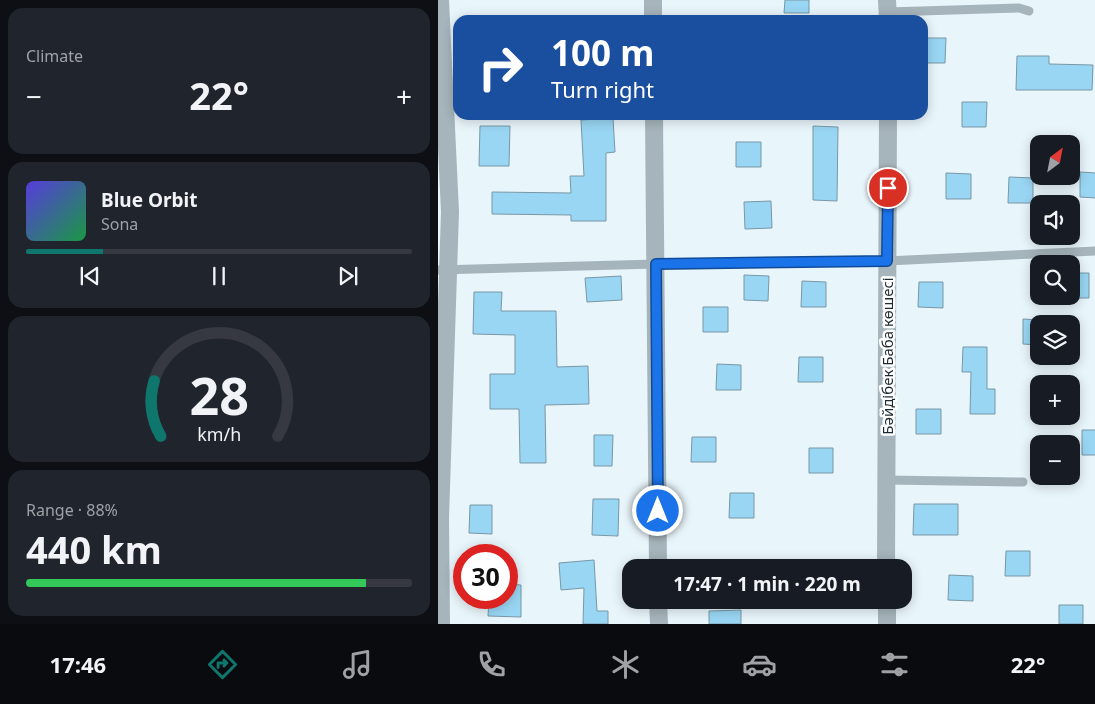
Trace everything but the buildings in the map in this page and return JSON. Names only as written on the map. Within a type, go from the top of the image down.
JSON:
[{"type":"street","points":[[440,0],[450,212],[442,270],[441,624]]},
{"type":"street","points":[[652,0],[653,15]]},
{"type":"street","points":[[654,120],[658,559]]},
{"type":"street","name":"Бәйдібек Баба көшесі","points":[[886,559],[888,120]]},
{"type":"street","points":[[658,609],[659,624]]},
{"type":"street","points":[[887,609],[887,624]]},
{"type":"lane","points":[[888,11],[1019,8],[1029,12]]},
{"type":"lane","points":[[442,270],[656,264],[887,261],[1096,251]]},
{"type":"lane","points":[[886,480],[1023,482]]},
{"type":"route","points":[[658,511],[656,264],[887,261],[888,188]]}]
